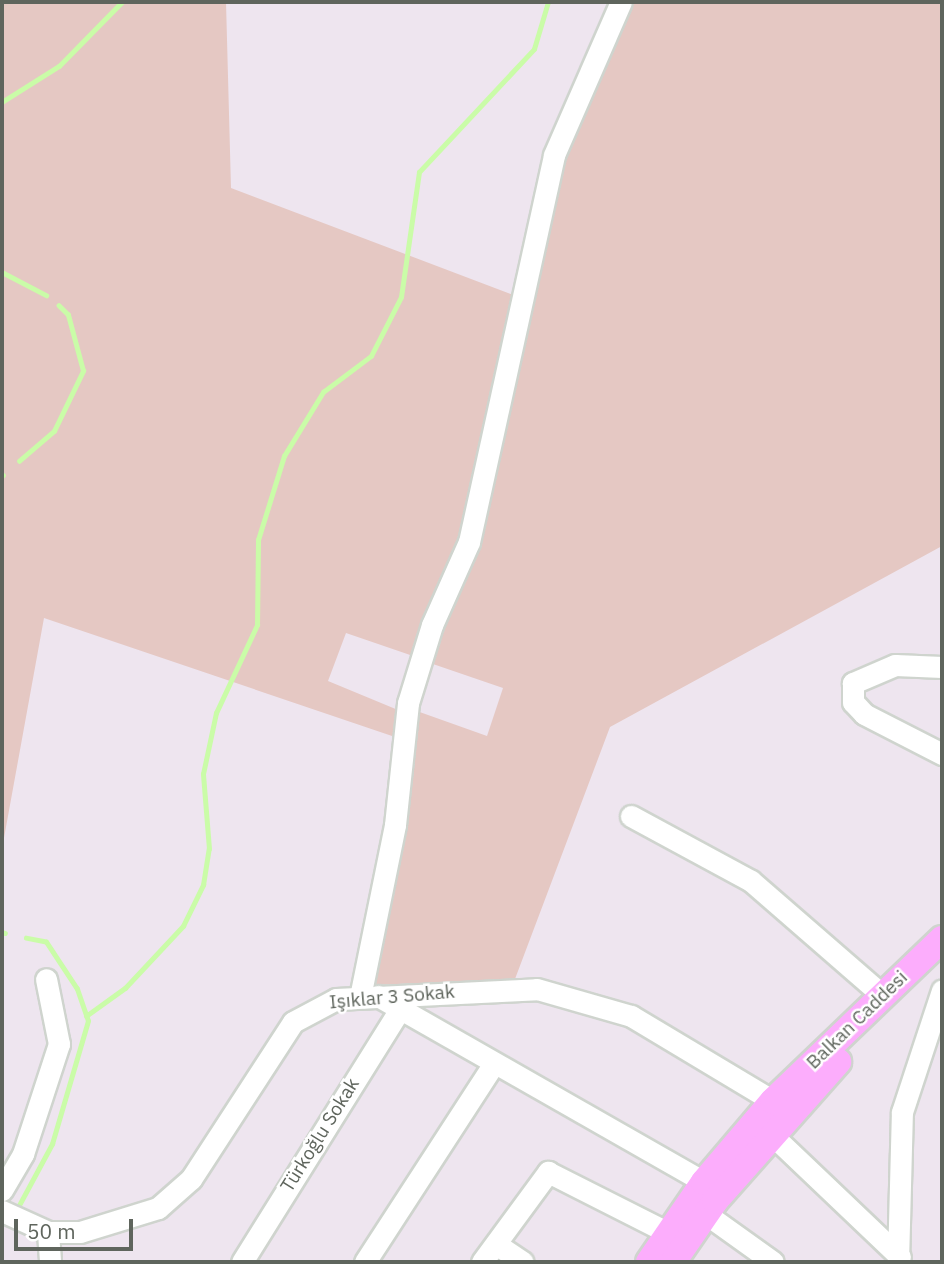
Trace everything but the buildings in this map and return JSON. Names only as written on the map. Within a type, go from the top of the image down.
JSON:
[{"type":"main road","name":"Balkan Caddesi","points":[[673,1262],[706,1214],[771,1134],[782,1107],[882,995],[942,939]]},
{"type":"main road","name":"Balkan Caddesi","points":[[649,1262],[705,1182],[782,1107],[942,961]]},
{"type":"street","points":[[621,2],[554,155],[470,542],[432,625],[408,703],[395,825],[369,997],[400,1009],[705,1182]]},
{"type":"street","points":[[942,667],[895,665],[853,683],[853,702],[864,714],[942,754]]},
{"type":"street","points":[[631,816],[751,881],[882,995]]},
{"type":"street","points":[[2,1190],[23,1154],[59,1044],[46,979]]},
{"type":"street","name":"Işıklar 3 Sokak","points":[[48,1232],[109,1225],[172,1199],[207,1157],[293,1022],[318,1004],[369,997],[519,988],[600,1004],[662,1032],[782,1107]]},
{"type":"street","points":[[899,1259],[902,1112],[942,990]]},
{"type":"street","name":"Türkoğlu Sokak","points":[[242,1262],[400,1009]]},
{"type":"street","points":[[365,1262],[494,1063]]},
{"type":"street","points":[[771,1134],[899,1259]]},
{"type":"street","points":[[482,1262],[548,1172],[669,1233]]},
{"type":"street","points":[[2,1211],[48,1232],[50,1262]]},
{"type":"street","points":[[706,1214],[773,1262]]},
{"type":"street","points":[[496,1244],[523,1262]]},
{"type":"shaded area","points":[[2,2],[226,2],[231,188],[516,296],[463,540],[416,657],[346,633],[328,681],[398,710],[395,737],[44,618],[2,849]]},
{"type":"shaded area","points":[[631,2],[942,2],[942,546],[610,727],[515,979],[374,985],[405,826],[414,710],[487,736],[503,688],[430,663],[478,548],[534,301],[559,154]]},
{"type":"waterway","points":[[2,102],[59,66],[122,2]]},
{"type":"waterway","points":[[86,1016],[125,988],[183,926],[203,885],[209,849],[203,774],[216,713],[257,625],[258,540],[284,456],[323,392],[371,356],[401,297],[419,172],[534,49],[548,2]]},
{"type":"waterway","points":[[2,272],[46,295]]},
{"type":"waterway","points":[[19,461],[54,431],[83,371],[68,315],[59,306]]},
{"type":"waterway","points":[[17,1209],[52,1144],[88,1021],[77,989],[46,942],[26,938]]}]
